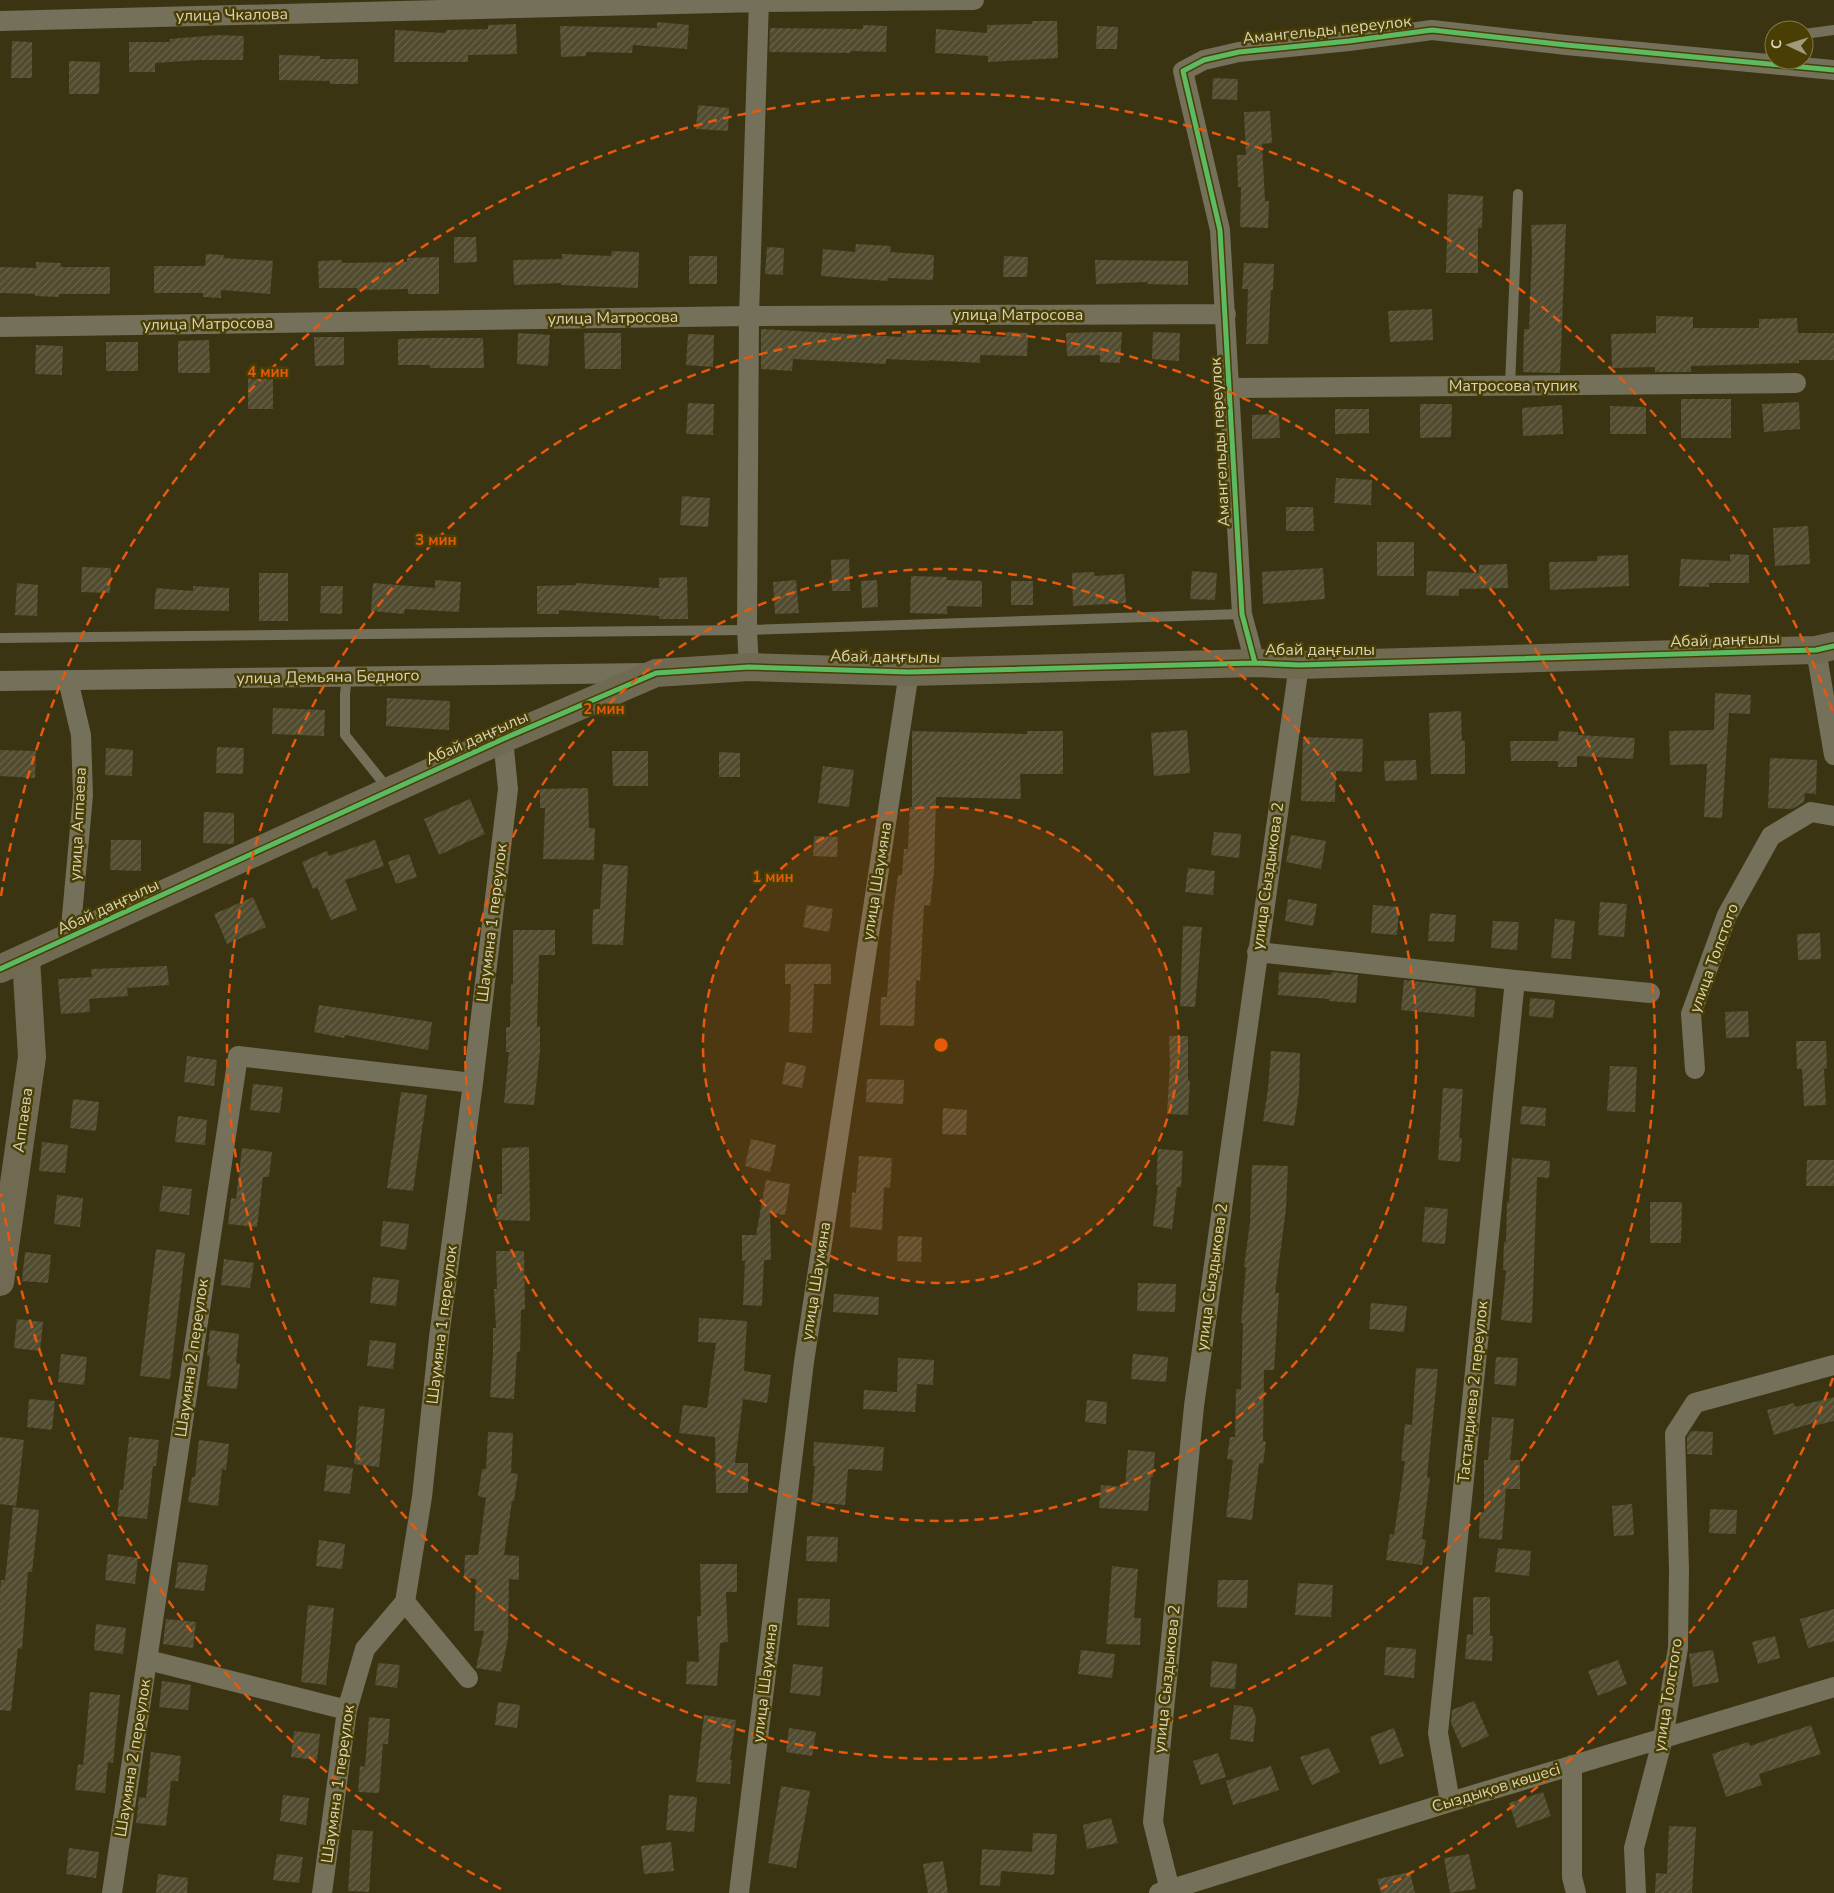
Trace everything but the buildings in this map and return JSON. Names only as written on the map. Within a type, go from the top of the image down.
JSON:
[{"type":"street","name":"улица Чкалова","points":[[0,21],[759,1],[974,0]]},
{"type":"street","points":[[749,667],[747,630],[749,316],[759,1]]},
{"type":"street","name":"Амангельды переулок","points":[[1256,663],[1242,614],[1220,230],[1182,71],[1204,60],[1238,52],[1349,41],[1432,30],[1764,61]]},
{"type":"street","name":"Амангельды переулок","points":[[1814,67],[1834,70]]},
{"type":"street","name":"улица Матросова","points":[[0,328],[749,316],[1226,314]]},
{"type":"street","name":"Матросова тупик","points":[[1230,388],[1796,383]]},
{"type":"street","points":[[1825,648],[1834,755]]},
{"type":"street","name":"Абай даңғылы","points":[[0,969],[503,740],[656,673],[749,667],[909,672],[1256,663],[1299,665],[1825,648]]},
{"type":"street","name":"улица Сыздыкова 2","points":[[1164,1891],[1153,1822],[1194,1406],[1299,665]]},
{"type":"street","name":"улица Шаумяна","points":[[739,1893],[804,1362],[909,672]]},
{"type":"street","name":"улица Демьяна Бедного","points":[[0,681],[656,673]]},
{"type":"street","name":"улица Аппаева","points":[[68,680],[81,735],[83,795],[70,938]]},
{"type":"street","name":"Шаумяна 1 переулок","points":[[322,1893],[347,1710],[365,1649],[405,1602],[422,1497],[439,1337],[473,1084],[508,789],[503,740]]},
{"type":"street","name":"улица Толстого","points":[[1695,1069],[1692,1014],[1727,915],[1771,836],[1811,812],[1834,816]]},
{"type":"street","points":[[1257,952],[1650,993]]},
{"type":"street","name":"Аппаева","points":[[0,1282],[32,1057],[26,958]]},
{"type":"street","name":"Тастандиева 2 переулок","points":[[1450,1802],[1438,1733],[1515,980]]},
{"type":"street","name":"Шаумяна 2 переулок","points":[[112,1893],[238,1056],[473,1084]]},
{"type":"street","name":"улица Толстого","points":[[1636,1893],[1634,1848],[1663,1738],[1678,1648],[1680,1569],[1675,1434],[1695,1403],[1834,1365]]},
{"type":"street","points":[[405,1602],[468,1678]]},
{"type":"street","points":[[148,1660],[347,1710]]},
{"type":"street","name":"Сыздықов көшесі","points":[[1164,1891],[1450,1802],[1834,1687]]},
{"type":"street","points":[[1572,1765],[1572,1877],[1576,1893]]},
{"type":"lane","points":[[1814,33],[1834,30]]},
{"type":"lane","points":[[1510,386],[1518,194]]},
{"type":"lane","points":[[0,638],[747,630],[1242,614]]},
{"type":"lane","points":[[347,677],[345,735],[390,791]]},
{"type":"cycle path","points":[[1255,663],[1242,614],[1220,230],[1183,71],[1204,60],[1239,52],[1349,41],[1432,30],[1566,45],[1834,70]]},
{"type":"cycle path","points":[[0,969],[503,739],[656,673],[749,667],[909,672],[1255,663],[1299,665],[1816,650],[1834,646]]}]
